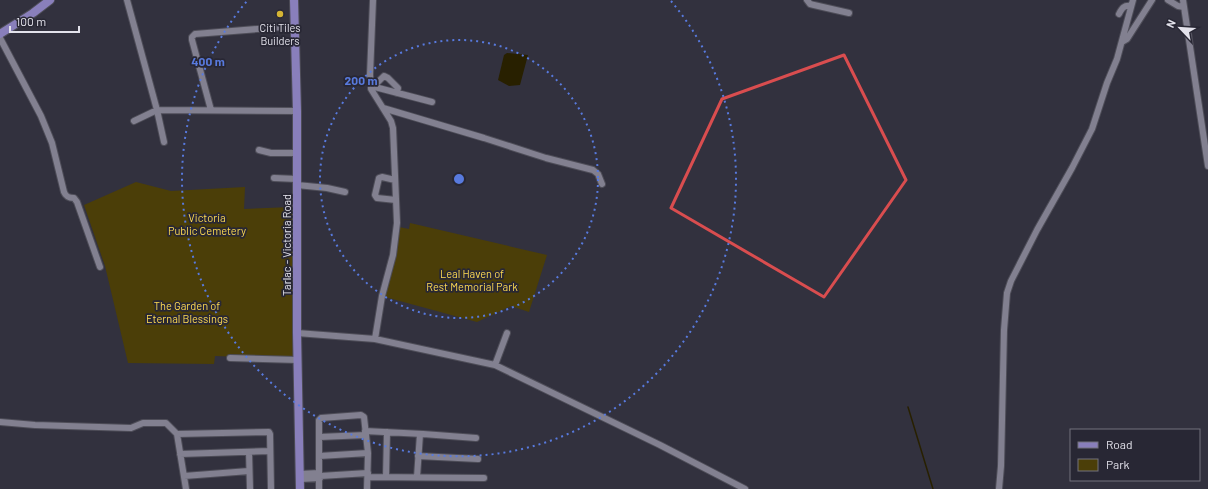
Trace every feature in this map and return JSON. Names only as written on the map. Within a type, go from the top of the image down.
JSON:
[{"type":"main road","points":[[0,34],[50,0]]},
{"type":"main road","name":"Tarlac - Victoria Road","points":[[294,0],[297,111],[297,333],[300,489]]},
{"type":"street","points":[[127,0],[157,110],[164,142]]},
{"type":"street","points":[[373,0],[370,75],[373,86],[372,89],[391,121],[393,128],[397,223],[393,255],[382,296],[376,339]]},
{"type":"street","points":[[807,0],[810,4],[849,13]]},
{"type":"street","points":[[1122,42],[1127,39],[1152,0]]},
{"type":"street","points":[[1168,0],[1178,6],[1184,7]]},
{"type":"street","points":[[1183,0],[1208,166]]},
{"type":"street","points":[[999,489],[1001,466],[1004,330],[1007,293],[1011,281],[1037,230],[1092,129],[1099,105],[1117,59],[1132,3]]},
{"type":"street","points":[[1119,14],[1124,7],[1132,3]]},
{"type":"street","points":[[211,110],[192,40],[193,35],[295,26]]},
{"type":"street","points":[[0,38],[41,116],[52,143],[64,192],[66,196],[69,198],[74,198],[78,202],[100,267]]},
{"type":"street","points":[[373,86],[384,76],[398,88],[397,93]]},
{"type":"street","points":[[373,86],[432,102]]},
{"type":"street","points":[[383,108],[546,158],[589,168],[598,174],[602,184]]},
{"type":"street","points":[[134,121],[157,110],[297,111]]},
{"type":"street","points":[[259,150],[271,153],[297,153]]},
{"type":"street","points":[[395,180],[382,177],[379,178],[375,195],[377,198],[396,200]]},
{"type":"street","points":[[274,178],[345,192]]},
{"type":"street","points":[[297,333],[376,339],[495,365],[660,445],[745,489]]},
{"type":"street","points":[[495,365],[507,333]]},
{"type":"street","points":[[230,358],[298,360]]},
{"type":"street","points":[[319,489],[318,423],[321,418],[363,415],[368,453],[367,489]]},
{"type":"street","points":[[0,422],[35,425],[131,428],[143,423],[166,423],[177,434],[186,489]]},
{"type":"street","points":[[177,434],[269,432],[271,489]]},
{"type":"street","points":[[386,477],[387,432]]},
{"type":"street","points":[[319,437],[387,432],[476,438]]},
{"type":"street","points":[[417,477],[420,434]]},
{"type":"street","points":[[180,454],[270,451]]},
{"type":"street","points":[[249,452],[250,489]]},
{"type":"street","points":[[319,456],[368,453]]},
{"type":"street","points":[[418,456],[478,459]]},
{"type":"street","points":[[184,476],[249,471]]},
{"type":"street","points":[[300,476],[368,475],[386,477],[484,478]]},
{"type":"highlighted area","points":[[844,55],[906,180],[824,297],[671,208],[722,99]]},
{"type":"green space","name":"The Garden of Eternal Blessings","points":[[136,182],[171,191],[245,187],[244,209],[292,207],[294,242],[294,359],[215,356],[214,364],[128,363],[105,266],[84,205]]},
{"type":"green space","name":"Leal Haven of Rest Memorial Park","points":[[410,223],[547,255],[529,312],[511,306],[477,322],[385,297],[395,255],[399,227],[409,229]]},
{"type":"shaded area","points":[[507,53],[528,55],[520,85],[509,86],[498,80],[504,55]]},
{"type":"waterway","points":[[908,407],[933,489]]},
{"type":"place","name":"Citi Tiles Builders","points":[[280,14]]},
{"type":"park label","name":"Victoria Public Cemetery","points":[[207,223]]}]
